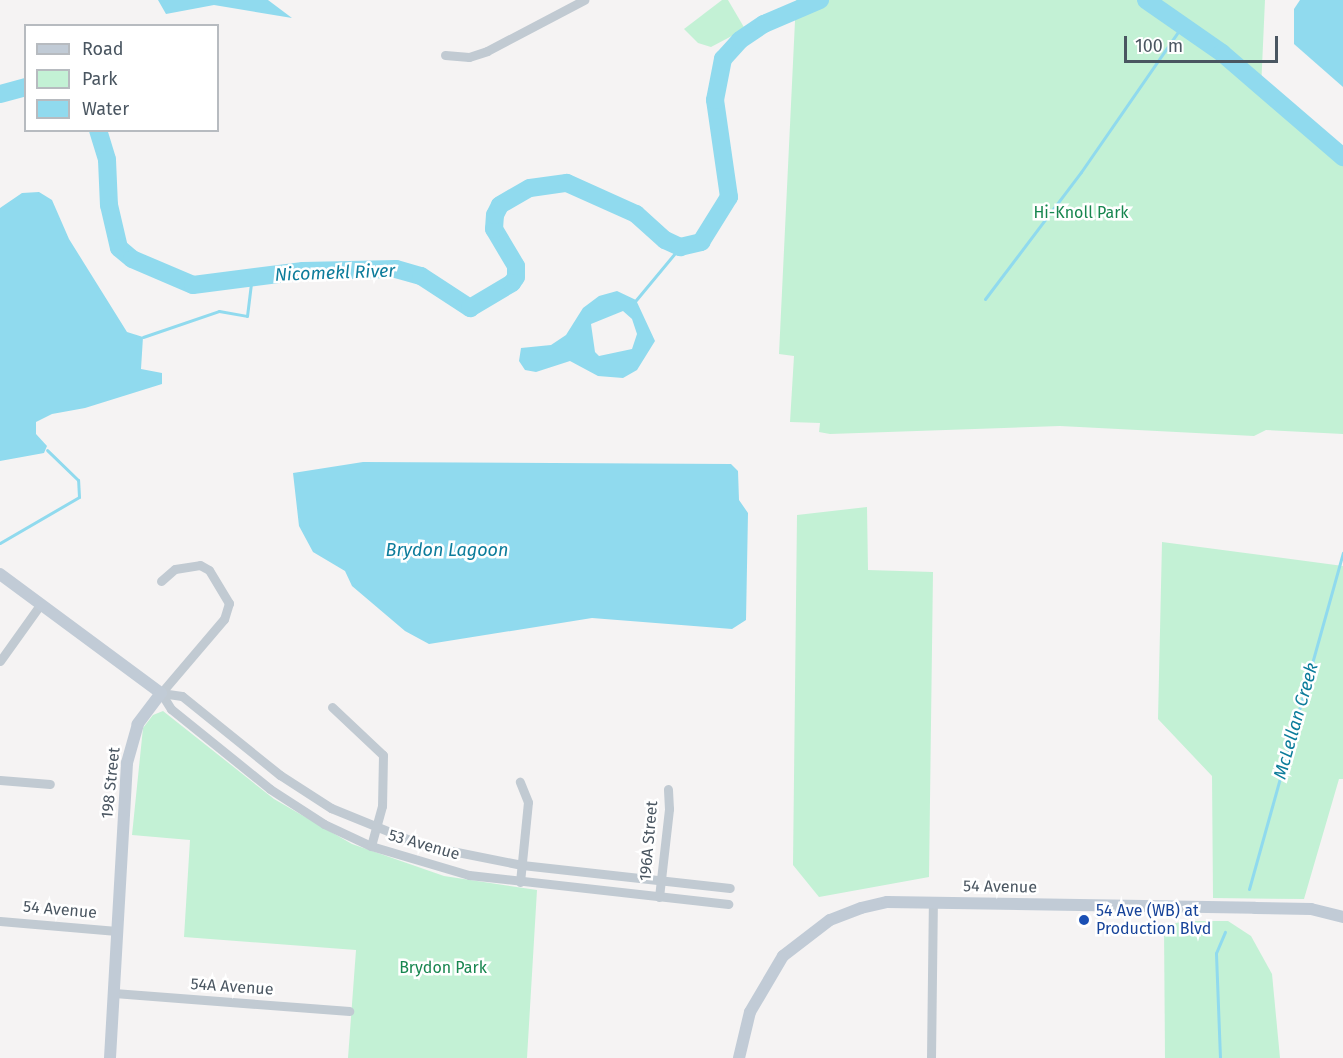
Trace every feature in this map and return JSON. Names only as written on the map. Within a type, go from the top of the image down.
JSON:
[{"type":"street","points":[[445,55],[469,57],[487,51],[584,0]]},
{"type":"street","name":"198 Street","points":[[110,1058],[129,753],[138,724],[161,693],[224,619],[229,603],[209,570],[200,565],[175,569],[161,581]]},
{"type":"street","name":"53 Avenue","points":[[0,574],[161,693],[171,709],[270,789],[324,824],[371,846],[418,863],[520,882],[728,904]]},
{"type":"street","points":[[0,661],[40,605]]},
{"type":"street","name":"53 Avenue","points":[[161,693],[182,696],[279,775],[331,808],[422,846],[522,865],[730,888]]},
{"type":"street","points":[[332,707],[383,755],[382,806],[371,846]]},
{"type":"street","points":[[0,780],[50,784]]},
{"type":"street","points":[[520,782],[528,802],[520,882]]},
{"type":"street","name":"196A Street","points":[[659,897],[669,809],[668,789]]},
{"type":"street","name":"54 Avenue","points":[[739,1058],[744,1029],[757,995],[783,956],[805,936],[830,920],[861,908],[887,902],[933,902],[1311,909],[1343,917]]},
{"type":"street","points":[[931,1058],[933,902]]},
{"type":"street","name":"54 Avenue","points":[[0,921],[117,931]]},
{"type":"street","name":"54A Avenue","points":[[114,993],[349,1011]]},
{"type":"green space","points":[[722,0],[728,0],[745,29],[711,47],[698,43],[684,29]]},
{"type":"green space","name":"Hi-Knoll Park","points":[[796,0],[1265,0],[1261,89],[1343,155],[1343,434],[1266,430],[1254,436],[1060,426],[830,434],[819,432],[820,423],[790,422],[794,356],[779,354]]},
{"type":"green space","points":[[867,507],[868,570],[933,572],[929,877],[819,897],[793,865],[797,515]]},
{"type":"green space","points":[[1162,542],[1343,566],[1343,779],[1339,779],[1304,899],[1213,898],[1212,776],[1158,719]]},
{"type":"green space","name":"Brydon Park","points":[[163,711],[274,799],[352,844],[444,876],[537,890],[527,1058],[348,1058],[356,950],[184,937],[190,840],[132,835],[143,728],[153,715]]},
{"type":"green space","points":[[1183,921],[1228,921],[1251,936],[1272,974],[1280,1058],[1165,1058],[1164,927]]},
{"type":"water","points":[[158,0],[268,0],[292,18],[214,5],[166,14]]},
{"type":"water","points":[[1300,0],[1343,0],[1343,87],[1294,44],[1294,9]]},
{"type":"water","points":[[39,192],[52,200],[69,239],[127,332],[143,337],[141,369],[162,373],[162,384],[85,408],[52,414],[36,422],[36,434],[47,446],[44,453],[0,461],[0,208],[22,193]]},
{"type":"water","points":[[617,291],[636,300],[655,341],[637,370],[623,378],[598,376],[570,361],[536,372],[525,370],[519,361],[521,348],[551,345],[566,335],[583,308],[599,296]],"holes":[[[623,311],[632,319],[637,334],[632,349],[599,356],[595,352],[591,324]]]},
{"type":"water","name":"Brydon Lagoon","points":[[363,462],[731,464],[738,471],[739,500],[748,513],[746,620],[732,629],[592,618],[429,644],[405,631],[352,586],[345,571],[313,552],[299,526],[293,473]]},
{"type":"waterway","name":"Nicomekl River","points":[[99,132],[107,160],[109,205],[119,248],[132,259],[193,285],[303,271],[396,269],[421,276],[470,308],[512,283],[516,277],[516,266],[494,229],[495,215],[500,205],[530,188],[567,183],[636,214],[665,240],[680,247],[701,242],[729,197],[715,100],[723,59],[740,40],[764,24],[820,0]]},
{"type":"waterway","name":"Nicomekl River","points":[[1146,0],[1222,53],[1343,157]]},
{"type":"waterway","points":[[985,299],[1081,172],[1184,23]]},
{"type":"waterway","name":"Nicomekl River","points":[[0,94],[24,88]]},
{"type":"waterway","points":[[636,300],[680,247]]},
{"type":"waterway","points":[[143,337],[219,311],[247,316],[252,277]]},
{"type":"waterway","points":[[0,543],[79,497],[78,480],[47,450]]},
{"type":"waterway","name":"McLellan Creek","points":[[1249,889],[1343,553]]},
{"type":"waterway","name":"McLellan Creek","points":[[1220,1058],[1216,953],[1225,932]]},
{"type":"place","name":"54 Ave (WB) at Production Blvd","points":[[1084,920]]}]
